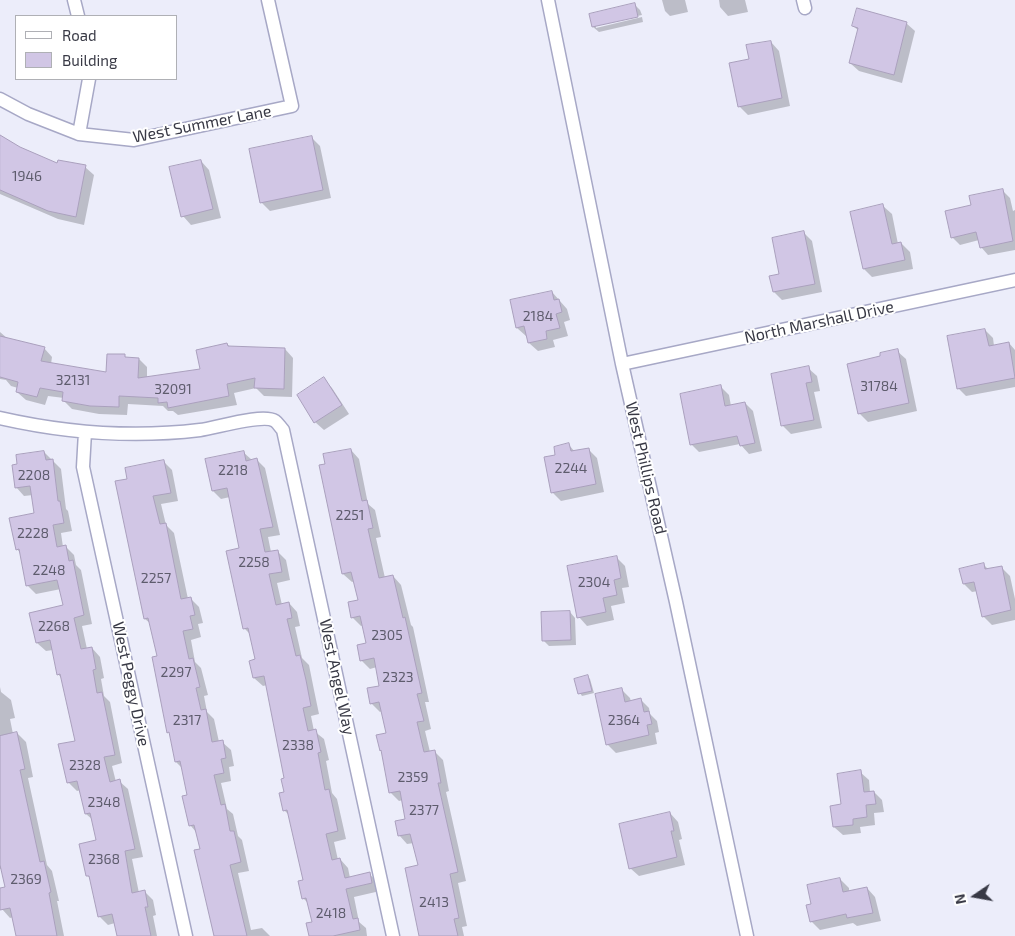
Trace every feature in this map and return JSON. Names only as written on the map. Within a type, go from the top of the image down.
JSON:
[{"type":"street","points":[[74,0],[78,15]]},
{"type":"street","name":"West Summer Lane","points":[[0,99],[28,114],[80,134],[134,140],[292,106],[268,0]]},
{"type":"street","name":"West Phillips Road","points":[[548,0],[622,364],[676,602],[747,936]]},
{"type":"street","points":[[80,134],[89,80]]},
{"type":"street","name":"North Marshall Drive","points":[[622,364],[1015,280]]},
{"type":"street","points":[[0,418],[85,432]]},
{"type":"street","name":"West Angel Way","points":[[85,432],[163,434],[202,430],[257,418],[274,420],[283,430],[393,936]]},
{"type":"street","name":"West Peggy Drive","points":[[85,432],[83,466],[186,936]]},
{"type":"building","points":[[635,3],[638,17],[592,27],[589,14]]},
{"type":"building","points":[[857,8],[907,22],[894,75],[849,63],[858,28],[852,26]]},
{"type":"building","points":[[771,41],[782,98],[738,107],[729,63],[749,59],[746,45]]},
{"type":"building","points":[[0,135],[20,147],[57,163],[58,160],[86,165],[76,217],[48,211],[0,190]]},
{"type":"building","points":[[312,136],[323,190],[260,203],[249,149]]},
{"type":"building","points":[[201,160],[213,209],[181,217],[169,167]]},
{"type":"building","points":[[1003,189],[1013,241],[980,248],[976,232],[951,238],[945,211],[971,205],[969,196]]},
{"type":"building","points":[[883,204],[892,244],[901,242],[905,260],[863,269],[850,212]]},
{"type":"building","points":[[804,231],[815,284],[773,292],[769,276],[779,274],[772,238]]},
{"type":"building","points":[[552,291],[554,300],[559,299],[562,312],[556,314],[560,328],[546,331],[547,339],[528,343],[524,326],[516,328],[510,300]]},
{"type":"building","points":[[985,329],[989,346],[1009,342],[1015,378],[957,389],[947,336]]},
{"type":"building","points":[[0,336],[45,347],[41,361],[106,372],[107,354],[125,354],[125,357],[139,358],[138,378],[200,369],[196,350],[227,343],[228,346],[285,348],[284,389],[254,388],[255,378],[227,384],[229,396],[168,408],[167,402],[158,403],[158,398],[119,396],[119,407],[90,406],[62,401],[63,392],[40,388],[37,397],[16,392],[18,382],[0,377]]},
{"type":"building","points":[[898,349],[909,403],[858,414],[847,364],[880,356],[880,353]]},
{"type":"building","points":[[809,366],[812,382],[806,383],[814,420],[781,426],[771,374]]},
{"type":"building","points":[[324,377],[342,405],[314,423],[297,395]]},
{"type":"building","points":[[721,385],[725,406],[745,402],[755,443],[740,446],[737,436],[690,445],[680,394]]},
{"type":"building","points":[[569,443],[571,451],[589,448],[596,484],[551,493],[544,457],[555,455],[554,447]]},
{"type":"building","points":[[351,449],[362,501],[367,500],[373,528],[368,529],[379,578],[393,575],[403,618],[405,617],[422,693],[417,694],[424,721],[417,722],[424,752],[435,750],[441,783],[438,783],[458,872],[450,874],[459,918],[454,919],[458,936],[419,936],[405,868],[418,865],[410,834],[398,836],[395,821],[405,819],[400,791],[389,793],[381,750],[376,735],[386,733],[379,702],[370,704],[367,688],[379,686],[374,658],[360,661],[357,645],[366,643],[360,616],[351,618],[348,602],[358,600],[351,572],[342,574],[319,465],[325,464],[323,454]]},
{"type":"building","points":[[44,451],[46,460],[53,459],[58,501],[60,501],[64,523],[53,525],[57,547],[66,545],[69,561],[73,560],[84,615],[74,618],[81,649],[92,647],[96,669],[93,670],[97,693],[102,692],[115,755],[104,757],[110,782],[120,779],[135,849],[125,851],[132,893],[145,890],[148,907],[145,907],[151,936],[117,936],[112,914],[98,917],[89,876],[86,876],[79,844],[96,840],[90,813],[85,814],[77,781],[67,783],[58,744],[75,741],[60,674],[57,675],[50,640],[36,643],[29,613],[63,605],[57,580],[26,586],[19,549],[16,550],[9,518],[34,513],[30,486],[15,488],[12,465],[17,464],[16,455]]},
{"type":"building","points":[[244,451],[246,461],[257,458],[273,527],[260,529],[265,552],[278,550],[282,572],[269,574],[276,605],[289,602],[292,618],[287,619],[296,656],[300,655],[306,680],[311,706],[303,708],[308,731],[316,729],[321,752],[318,753],[325,790],[329,789],[338,831],[326,834],[332,860],[340,858],[345,878],[370,872],[372,883],[346,889],[353,919],[358,918],[360,930],[333,936],[309,936],[306,923],[312,922],[306,898],[302,899],[298,881],[303,880],[287,810],[283,811],[279,793],[284,792],[281,779],[284,778],[264,676],[253,678],[249,661],[255,659],[248,628],[243,629],[226,551],[239,548],[227,488],[212,491],[205,459]]},
{"type":"building","points":[[164,460],[171,493],[153,496],[160,524],[166,523],[181,599],[191,597],[195,615],[190,616],[193,629],[183,631],[189,659],[193,658],[200,687],[196,688],[201,710],[206,709],[212,742],[223,740],[226,758],[221,759],[224,773],[214,775],[221,805],[225,804],[230,831],[234,831],[241,862],[230,865],[247,936],[214,936],[194,850],[200,849],[194,825],[189,826],[182,796],[187,795],[180,761],[175,762],[169,732],[167,733],[152,657],[157,656],[148,618],[144,619],[115,481],[127,479],[125,468]]},
{"type":"building","points":[[617,556],[621,578],[614,580],[617,595],[603,598],[606,612],[577,618],[567,566]]},
{"type":"building","points":[[984,563],[985,569],[1002,566],[1011,610],[982,617],[974,582],[963,584],[959,569]]},
{"type":"building","points":[[570,611],[571,640],[542,641],[541,612]]},
{"type":"building","points":[[588,675],[592,691],[578,694],[574,679]]},
{"type":"building","points":[[622,688],[625,702],[641,698],[644,712],[649,711],[652,724],[647,725],[649,735],[606,745],[595,694]]},
{"type":"building","points":[[17,732],[25,769],[20,770],[40,862],[44,861],[51,892],[49,893],[57,936],[16,936],[10,908],[0,910],[0,888],[5,887],[0,865],[0,736]]},
{"type":"building","points":[[861,770],[864,792],[874,791],[876,804],[866,805],[867,817],[853,819],[853,825],[833,827],[830,806],[841,804],[837,774]]},
{"type":"building","points":[[670,812],[674,831],[671,831],[677,857],[629,869],[619,824]]},
{"type":"building","points":[[840,878],[843,892],[867,887],[873,913],[847,918],[846,914],[810,922],[806,905],[811,904],[807,885]]}]
